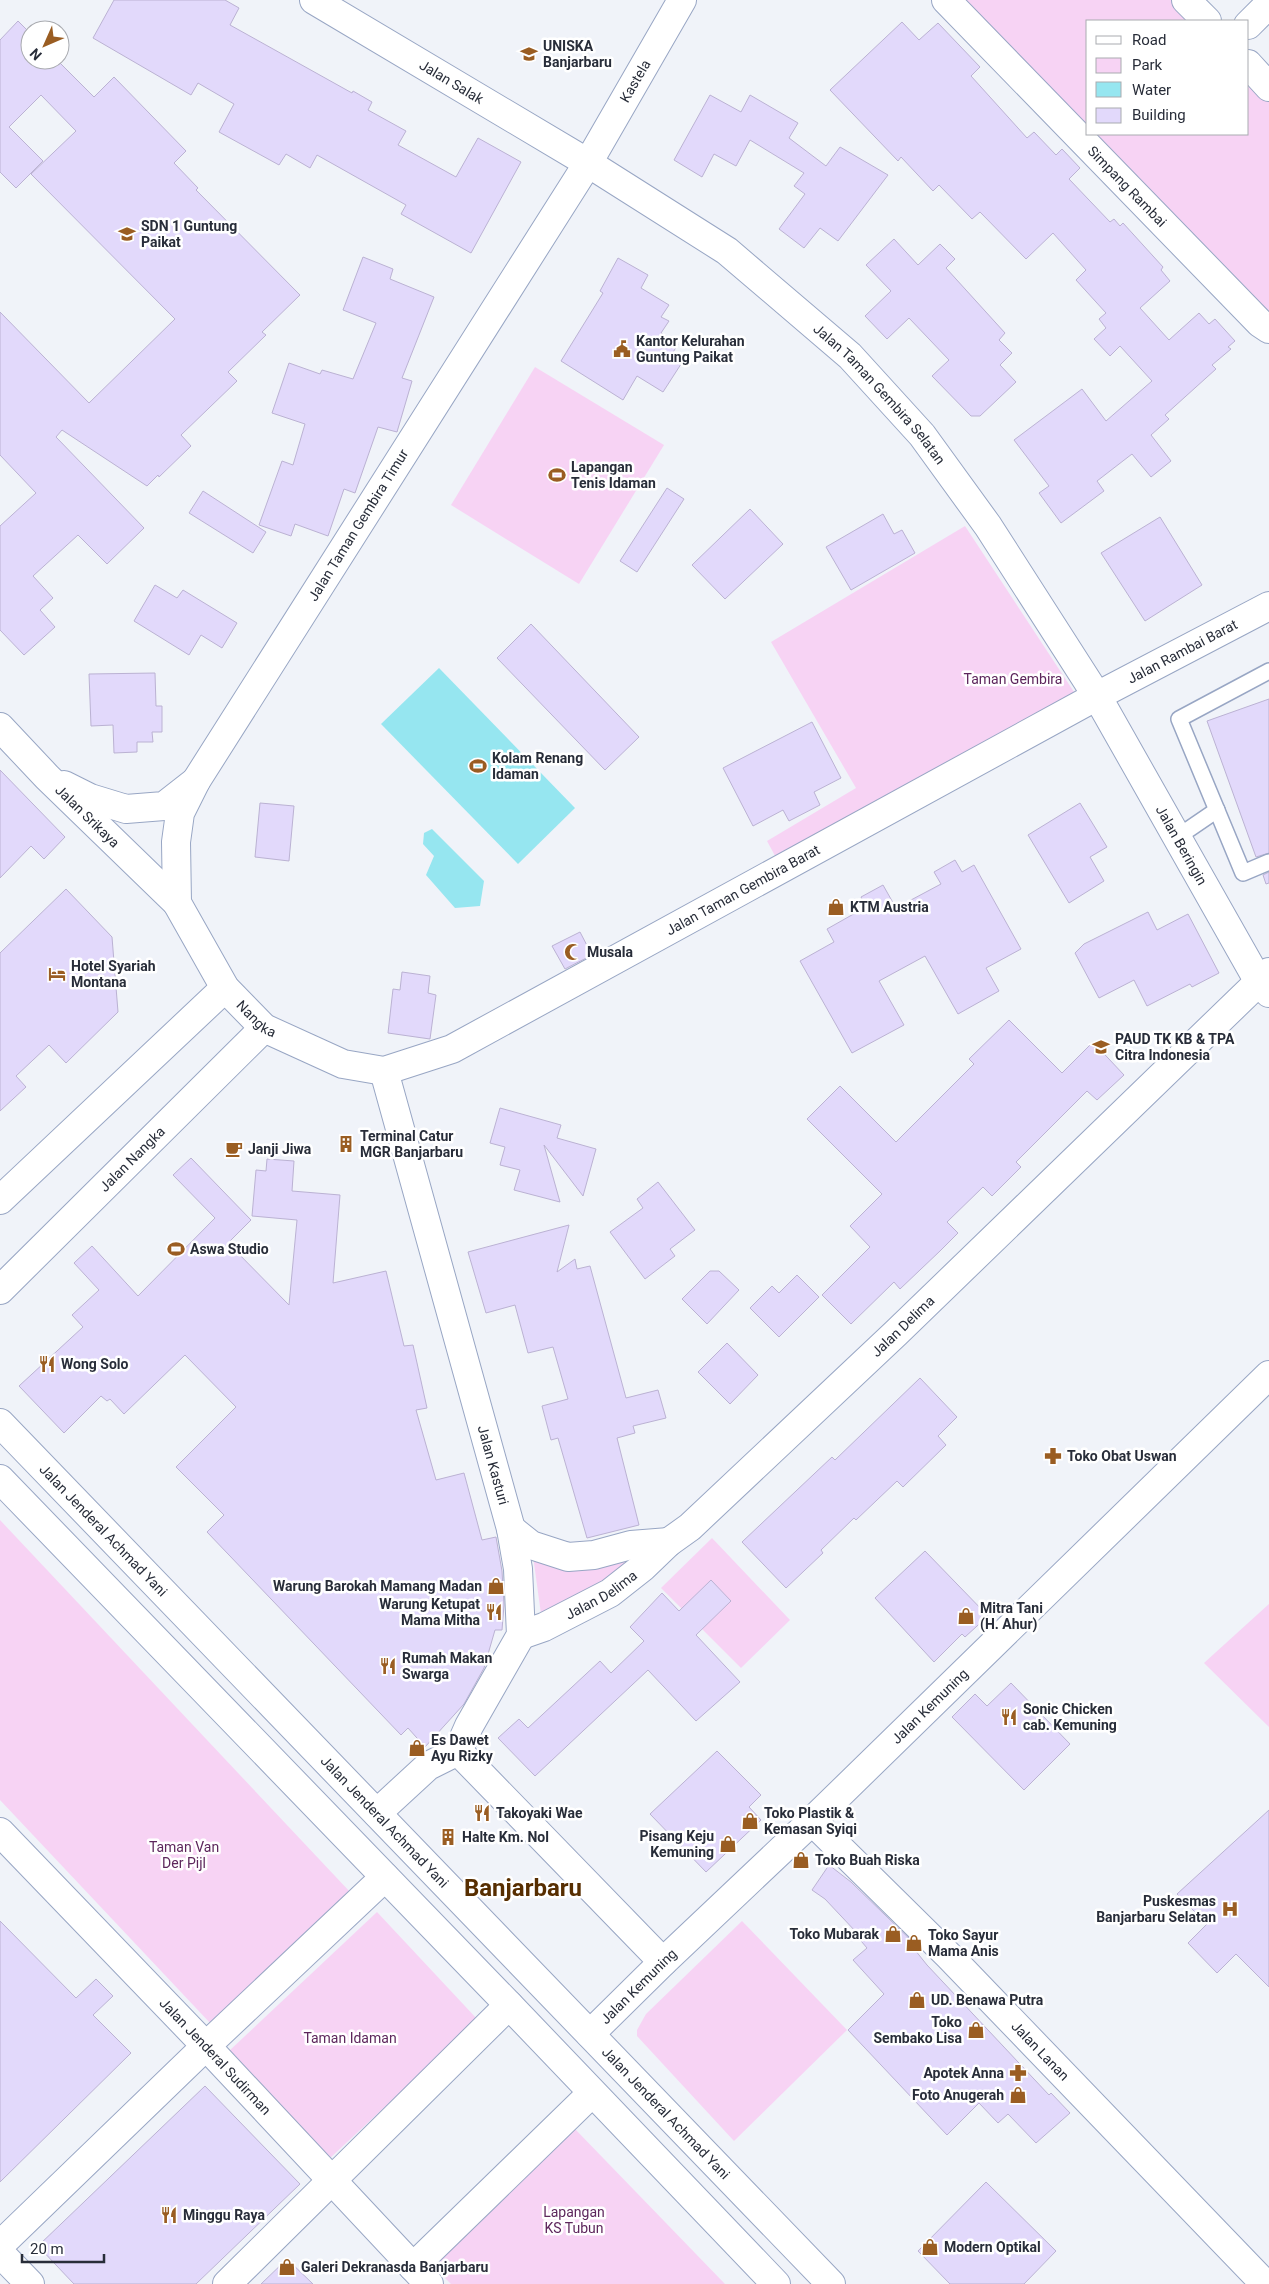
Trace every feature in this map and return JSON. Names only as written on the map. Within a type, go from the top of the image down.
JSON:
[{"type":"main road","name":"Jalan Salak","points":[[314,0],[588,162]]},
{"type":"main road","name":"Kastela","points":[[588,162],[682,0]]},
{"type":"main road","name":"Simpang Rambai","points":[[946,0],[1260,323],[1269,329]]},
{"type":"main road","points":[[1186,0],[1206,20]]},
{"type":"main road","points":[[1249,24],[1269,4]]},
{"type":"main road","points":[[1249,65],[1269,87]]},
{"type":"main road","name":"Jalan Taman Gembira Selatan","points":[[588,162],[727,252],[850,356],[922,435],[977,510],[1096,696]]},
{"type":"main road","name":"Jalan Taman Gembira Timur","points":[[177,903],[176,842],[180,813],[196,781],[588,162]]},
{"type":"main road","name":"Jalan Rambai Barat","points":[[1096,696],[1269,606]]},
{"type":"main road","name":"Jalan Beringin","points":[[1096,696],[1176,838],[1266,982]]},
{"type":"main road","name":"Jalan Taman Gembira Barat","points":[[384,1071],[452,1049],[1096,696]]},
{"type":"main road","name":"Jalan Srikaya","points":[[0,727],[47,777],[177,903]]},
{"type":"main road","points":[[47,777],[90,798],[126,809],[164,806],[196,781]]},
{"type":"main road","name":"Nangka","points":[[177,903],[225,988],[264,1028],[343,1064],[384,1071]]},
{"type":"main road","name":"Jalan Delima","points":[[521,1635],[544,1627],[610,1593],[643,1567],[669,1542],[690,1527],[1266,982]]},
{"type":"main road","points":[[0,1200],[225,988]]},
{"type":"main road","name":"Jalan Nangka","points":[[0,1290],[264,1028]]},
{"type":"main road","name":"Jalan Kasturi","points":[[384,1071],[511,1529],[518,1569],[521,1635]]},
{"type":"main road","name":"Jalan Kemuning","points":[[590,2034],[662,1962],[812,1821],[1269,1375]]},
{"type":"main road","name":"Jalan Jenderal Achmad Yani","points":[[0,1423],[831,2284]]},
{"type":"main road","points":[[0,1479],[509,2004],[776,2284]]},
{"type":"main road","points":[[511,1529],[532,1546],[568,1556],[594,1555],[632,1545],[669,1542]]},
{"type":"main road","points":[[378,1813],[428,1766],[458,1751],[469,1726],[521,1635]]},
{"type":"main road","points":[[458,1751],[662,1962]]},
{"type":"main road","name":"Jalan Lanan","points":[[812,1821],[949,1956],[1265,2284]]},
{"type":"main road","name":"Jalan Jenderal Sudirman","points":[[0,1832],[206,2046],[421,2276]]},
{"type":"main road","points":[[0,2245],[206,2046],[385,1877]]},
{"type":"main road","points":[[226,2284],[332,2182],[509,2004]]},
{"type":"main road","points":[[421,2276],[592,2093]]},
{"type":"main road","points":[[0,2253],[30,2284]]},
{"type":"main road","points":[[1265,2284],[1269,2281]]},
{"type":"lane","points":[[1269,671],[1179,719],[1243,873],[1269,862]]},
{"type":"lane","points":[[1176,838],[1216,810]]},
{"type":"green space","points":[[963,0],[1172,0],[1191,20],[1086,20],[1086,131]]},
{"type":"green space","points":[[1249,81],[1269,102],[1269,320],[1090,135],[1249,135]]},
{"type":"green space","name":"Lapangan Tenis Idaman","points":[[535,367],[664,445],[579,584],[451,505]]},
{"type":"green space","name":"Taman Gembira","points":[[965,526],[1076,695],[780,865],[767,841],[856,788],[771,642]]},
{"type":"green space","name":"Taman Van Der Pijl","points":[[0,1520],[351,1893],[211,2024],[0,1800]]},
{"type":"green space","points":[[712,1538],[790,1620],[741,1668],[661,1588]]},
{"type":"green space","points":[[533,1556],[637,1558],[611,1581],[541,1614]]},
{"type":"green space","points":[[1269,1604],[1269,1727],[1204,1663]]},
{"type":"green space","name":"Taman Idaman","points":[[377,1912],[478,2020],[329,2159],[228,2052]]},
{"type":"green space","points":[[742,1921],[847,2030],[734,2141],[637,2036],[637,2030],[646,2014]]},
{"type":"green space","name":"Lapangan KS Tubun","points":[[575,2129],[725,2284],[451,2284],[433,2266]]},
{"type":"water","name":"Kolam Renang Idaman","points":[[439,668],[575,808],[518,864],[381,724]]},
{"type":"water","points":[[432,829],[484,881],[480,906],[455,908],[426,875],[434,856],[423,844],[424,833]]},
{"type":"building","points":[[114,0],[225,0],[239,8],[230,25],[352,93],[353,91],[372,102],[368,110],[406,131],[398,145],[456,177],[478,138],[521,162],[471,253],[401,214],[406,205],[317,155],[310,168],[286,154],[279,165],[219,132],[234,104],[198,83],[191,95],[93,38]]},
{"type":"building","name":"SDN 1 Guntung Paikat","points":[[18,21],[20,23],[20,70],[67,70],[94,97],[114,77],[186,151],[174,163],[198,188],[196,190],[300,295],[262,332],[266,335],[228,372],[237,381],[181,435],[191,446],[147,486],[62,430],[56,437],[144,528],[107,564],[78,535],[33,576],[53,598],[40,610],[55,627],[24,655],[0,630],[0,526],[36,493],[0,455],[0,312],[89,403],[175,319],[31,174],[76,131],[41,95],[9,127],[43,161],[16,188],[0,172],[0,40]]},
{"type":"building","points":[[902,22],[919,40],[938,23],[980,67],[971,76],[1027,138],[1034,132],[1056,155],[1062,149],[1080,168],[1069,179],[1110,222],[1114,219],[1120,226],[1123,223],[1163,267],[1161,270],[1170,281],[1140,308],[1169,340],[1199,313],[1209,324],[1215,319],[1235,341],[1228,347],[1231,349],[1212,365],[1216,369],[1165,415],[1169,419],[1151,435],[1171,461],[1151,477],[1132,454],[1097,481],[1104,491],[1061,523],[1039,493],[1049,486],[1014,440],[1082,389],[1106,421],[1152,381],[1120,346],[1110,356],[1094,339],[1106,328],[1099,319],[1106,313],[1076,280],[1086,270],[1053,233],[1026,259],[980,212],[972,219],[939,185],[933,191],[901,157],[898,161],[830,90]]},
{"type":"building","points":[[710,95],[741,112],[750,95],[798,123],[789,138],[826,166],[840,147],[888,175],[838,241],[820,228],[804,248],[779,229],[805,194],[794,186],[804,173],[750,140],[736,166],[714,154],[702,177],[674,160]]},
{"type":"building","points":[[894,239],[918,265],[940,244],[955,259],[946,268],[1005,333],[999,340],[1012,353],[1000,365],[1016,382],[980,416],[971,416],[932,376],[949,360],[909,318],[887,339],[865,316],[891,291],[866,265]]},
{"type":"building","points":[[363,257],[393,269],[390,279],[434,297],[402,378],[412,381],[397,432],[378,427],[355,493],[344,489],[328,536],[295,524],[291,536],[259,525],[282,461],[293,465],[305,424],[272,413],[289,363],[320,374],[322,370],[353,379],[376,323],[343,310]]},
{"type":"building","name":"Kantor Kelurahan Guntung Paikat","points":[[618,258],[648,275],[641,288],[669,305],[661,317],[669,321],[661,333],[678,344],[672,354],[683,361],[663,392],[637,376],[623,400],[561,361],[603,293],[600,291]]},
{"type":"building","points":[[667,488],[684,499],[637,572],[620,561]]},
{"type":"building","points":[[203,491],[266,532],[253,553],[189,513]]},
{"type":"building","points":[[750,509],[783,544],[725,599],[692,565]]},
{"type":"building","points":[[883,514],[894,534],[902,530],[915,553],[851,590],[826,547]]},
{"type":"building","points":[[1160,517],[1202,585],[1145,621],[1101,553]]},
{"type":"building","points":[[155,585],[177,598],[183,590],[237,623],[222,648],[201,635],[189,655],[134,621]]},
{"type":"building","points":[[531,624],[639,737],[605,770],[497,658]]},
{"type":"building","points":[[155,673],[156,706],[162,706],[162,732],[152,732],[153,742],[137,742],[137,752],[114,753],[113,725],[91,726],[89,674]]},
{"type":"building","points":[[1269,699],[1269,853],[1256,857],[1207,721]]},
{"type":"building","points":[[812,722],[841,778],[814,792],[820,805],[789,821],[783,810],[753,826],[723,768]]},
{"type":"building","points":[[0,770],[65,837],[44,859],[31,846],[0,878]]},
{"type":"building","points":[[260,803],[294,806],[289,861],[255,857]]},
{"type":"building","points":[[1080,803],[1107,847],[1090,857],[1104,881],[1069,903],[1028,835]]},
{"type":"building","points":[[955,860],[962,872],[974,865],[1021,949],[986,968],[999,991],[958,1014],[925,956],[879,981],[904,1025],[852,1053],[800,961],[834,942],[827,929],[866,907],[861,897],[883,885],[896,908],[941,884],[934,872]]},
{"type":"building","points":[[1269,872],[1269,883],[1266,884],[1263,875]]},
{"type":"building","name":"Hotel Syariah Montana","points":[[66,889],[112,937],[118,1012],[66,1063],[49,1045],[16,1076],[26,1087],[0,1111],[0,953]]},
{"type":"building","points":[[1148,912],[1157,930],[1188,914],[1219,973],[1192,987],[1190,984],[1147,1006],[1134,980],[1099,998],[1075,953],[1084,944]]},
{"type":"building","name":"Musala","points":[[580,932],[592,955],[565,969],[552,946]]},
{"type":"building","points":[[402,972],[430,976],[428,993],[436,995],[430,1039],[388,1033],[393,989],[400,990]]},
{"type":"building","points":[[1009,1020],[1062,1073],[1093,1042],[1124,1075],[1097,1100],[1087,1091],[1016,1162],[1021,1167],[992,1196],[983,1187],[947,1222],[958,1233],[940,1251],[900,1289],[894,1282],[851,1324],[822,1295],[870,1247],[850,1226],[882,1194],[807,1119],[840,1086],[896,1142],[974,1064],[969,1059]]},
{"type":"building","points":[[500,1108],[561,1125],[557,1138],[596,1149],[583,1196],[544,1145],[560,1202],[514,1190],[520,1170],[500,1165],[505,1147],[490,1143]]},
{"type":"building","points":[[191,1158],[251,1220],[228,1243],[289,1305],[297,1220],[252,1216],[256,1170],[266,1171],[267,1159],[294,1161],[292,1191],[340,1195],[333,1283],[386,1271],[404,1346],[413,1345],[427,1408],[416,1410],[436,1480],[464,1473],[482,1540],[496,1537],[502,1571],[504,1605],[502,1630],[495,1630],[484,1668],[464,1704],[425,1747],[408,1728],[401,1735],[207,1532],[224,1515],[176,1467],[236,1407],[185,1355],[124,1414],[110,1399],[107,1401],[101,1396],[64,1433],[19,1386],[83,1327],[72,1315],[99,1290],[74,1263],[92,1246],[138,1296],[215,1218],[173,1175]]},
{"type":"building","points":[[658,1182],[695,1230],[670,1249],[675,1256],[645,1279],[610,1232],[643,1208],[637,1199]]},
{"type":"building","points":[[569,1225],[557,1272],[575,1259],[577,1269],[590,1266],[626,1398],[658,1390],[666,1418],[633,1426],[635,1433],[617,1438],[639,1525],[587,1538],[558,1438],[551,1440],[542,1406],[568,1399],[553,1347],[528,1353],[515,1305],[486,1313],[468,1252]]},
{"type":"building","points":[[710,1271],[719,1271],[739,1290],[707,1324],[682,1299]]},
{"type":"building","points":[[797,1275],[819,1297],[779,1337],[750,1308],[772,1286],[779,1293]]},
{"type":"building","points":[[727,1343],[758,1375],[730,1404],[698,1372]]},
{"type":"building","points":[[920,1378],[957,1417],[938,1436],[946,1445],[903,1487],[897,1481],[856,1520],[854,1518],[821,1550],[823,1553],[786,1588],[742,1542],[832,1457],[835,1460]]},
{"type":"building","points":[[925,1551],[988,1616],[965,1637],[962,1634],[934,1662],[875,1598]]},
{"type":"building","points":[[711,1580],[731,1601],[696,1635],[740,1682],[696,1721],[648,1670],[535,1776],[498,1738],[519,1719],[528,1728],[600,1661],[611,1673],[644,1641],[630,1627],[662,1593],[679,1611]]},
{"type":"building","points":[[1011,1683],[1070,1744],[1024,1790],[952,1717],[975,1694],[987,1706]]},
{"type":"building","points":[[717,1751],[761,1795],[749,1807],[761,1820],[706,1872],[650,1814]]},
{"type":"building","name":"Puskesmas Banjarbaru Selatan","points":[[1269,1810],[1269,1987],[1236,1954],[1217,1973],[1188,1943],[1207,1924],[1177,1894]]},
{"type":"building","points":[[829,1865],[851,1882],[918,1947],[915,1950],[927,1965],[1049,2095],[1051,2093],[1070,2113],[1036,2143],[1008,2114],[998,2123],[979,2103],[947,2135],[848,2030],[884,1994],[853,1960],[867,1948],[856,1935],[857,1933],[825,1899],[812,1890]]},
{"type":"building","points":[[0,1921],[76,1998],[96,1979],[113,1996],[93,2015],[131,2053],[0,2182]]},
{"type":"building","name":"Minggu Raya","points":[[205,2086],[300,2184],[196,2284],[74,2284],[38,2246]]},
{"type":"building","points":[[986,2182],[1056,2251],[1024,2284],[950,2284],[918,2251]]},
{"type":"building","name":"Galeri Dekranasda Banjarbaru","points":[[287,2259],[313,2284],[261,2284]]},
{"type":"place","name":"UNISKA Banjarbaru","points":[[529,54]]},
{"type":"place","name":"SDN 1 Guntung Paikat","points":[[127,234]]},
{"type":"place","name":"Kantor Kelurahan Guntung Paikat","points":[[622,349]]},
{"type":"place","name":"Lapangan Tenis Idaman","points":[[557,475]]},
{"type":"place","name":"Kolam Renang Idaman","points":[[478,766]]},
{"type":"place","name":"KTM Austria","points":[[836,907]]},
{"type":"place","name":"Musala","points":[[573,952]]},
{"type":"place","name":"Hotel Syariah Montana","points":[[57,974]]},
{"type":"place","name":"PAUD TK KB & TPA Citra Indonesia","points":[[1101,1047]]},
{"type":"place","name":"Terminal Catur MGR Banjarbaru","points":[[346,1144]]},
{"type":"place","name":"Janji Jiwa","points":[[234,1149]]},
{"type":"place","name":"Aswa Studio","points":[[176,1249]]},
{"type":"place","name":"Wong Solo","points":[[47,1364]]},
{"type":"place","name":"Toko Obat Uswan","points":[[1053,1456]]},
{"type":"place","name":"Warung Barokah Mamang Madan","points":[[496,1586]]},
{"type":"place","name":"Warung Ketupat Mama Mitha","points":[[494,1612]]},
{"type":"place","name":"Mitra Tani (H. Ahur)","points":[[966,1616]]},
{"type":"place","name":"Rumah Makan Swarga","points":[[388,1666]]},
{"type":"place","name":"Sonic Chicken cab. Kemuning","points":[[1009,1717]]},
{"type":"place","name":"Es Dawet Ayu Rizky","points":[[417,1748]]},
{"type":"place","name":"Takoyaki Wae","points":[[482,1813]]},
{"type":"place","name":"Toko Plastik & Kemasan Syiqi","points":[[750,1821]]},
{"type":"place","name":"Halte Km. Nol","points":[[448,1837]]},
{"type":"place","name":"Pisang Keju Kemuning","points":[[728,1844]]},
{"type":"place","name":"Toko Buah Riska","points":[[801,1860]]},
{"type":"place","name":"Puskesmas Banjarbaru Selatan","points":[[1230,1909]]},
{"type":"place","name":"Toko Mubarak","points":[[893,1934]]},
{"type":"place","name":"Toko Sayur Mama Anis","points":[[914,1943]]},
{"type":"place","name":"UD. Benawa Putra","points":[[917,2000]]},
{"type":"place","name":"Toko Sembako Lisa","points":[[976,2030]]},
{"type":"place","name":"Apotek Anna","points":[[1018,2073]]},
{"type":"place","name":"Foto Anugerah","points":[[1018,2095]]},
{"type":"place","name":"Minggu Raya","points":[[169,2215]]},
{"type":"place","name":"Modern Optikal","points":[[930,2247]]},
{"type":"place","name":"Galeri Dekranasda Banjarbaru","points":[[287,2267]]},
{"type":"district","name":"Banjarbaru","points":[[523,1888]]}]
